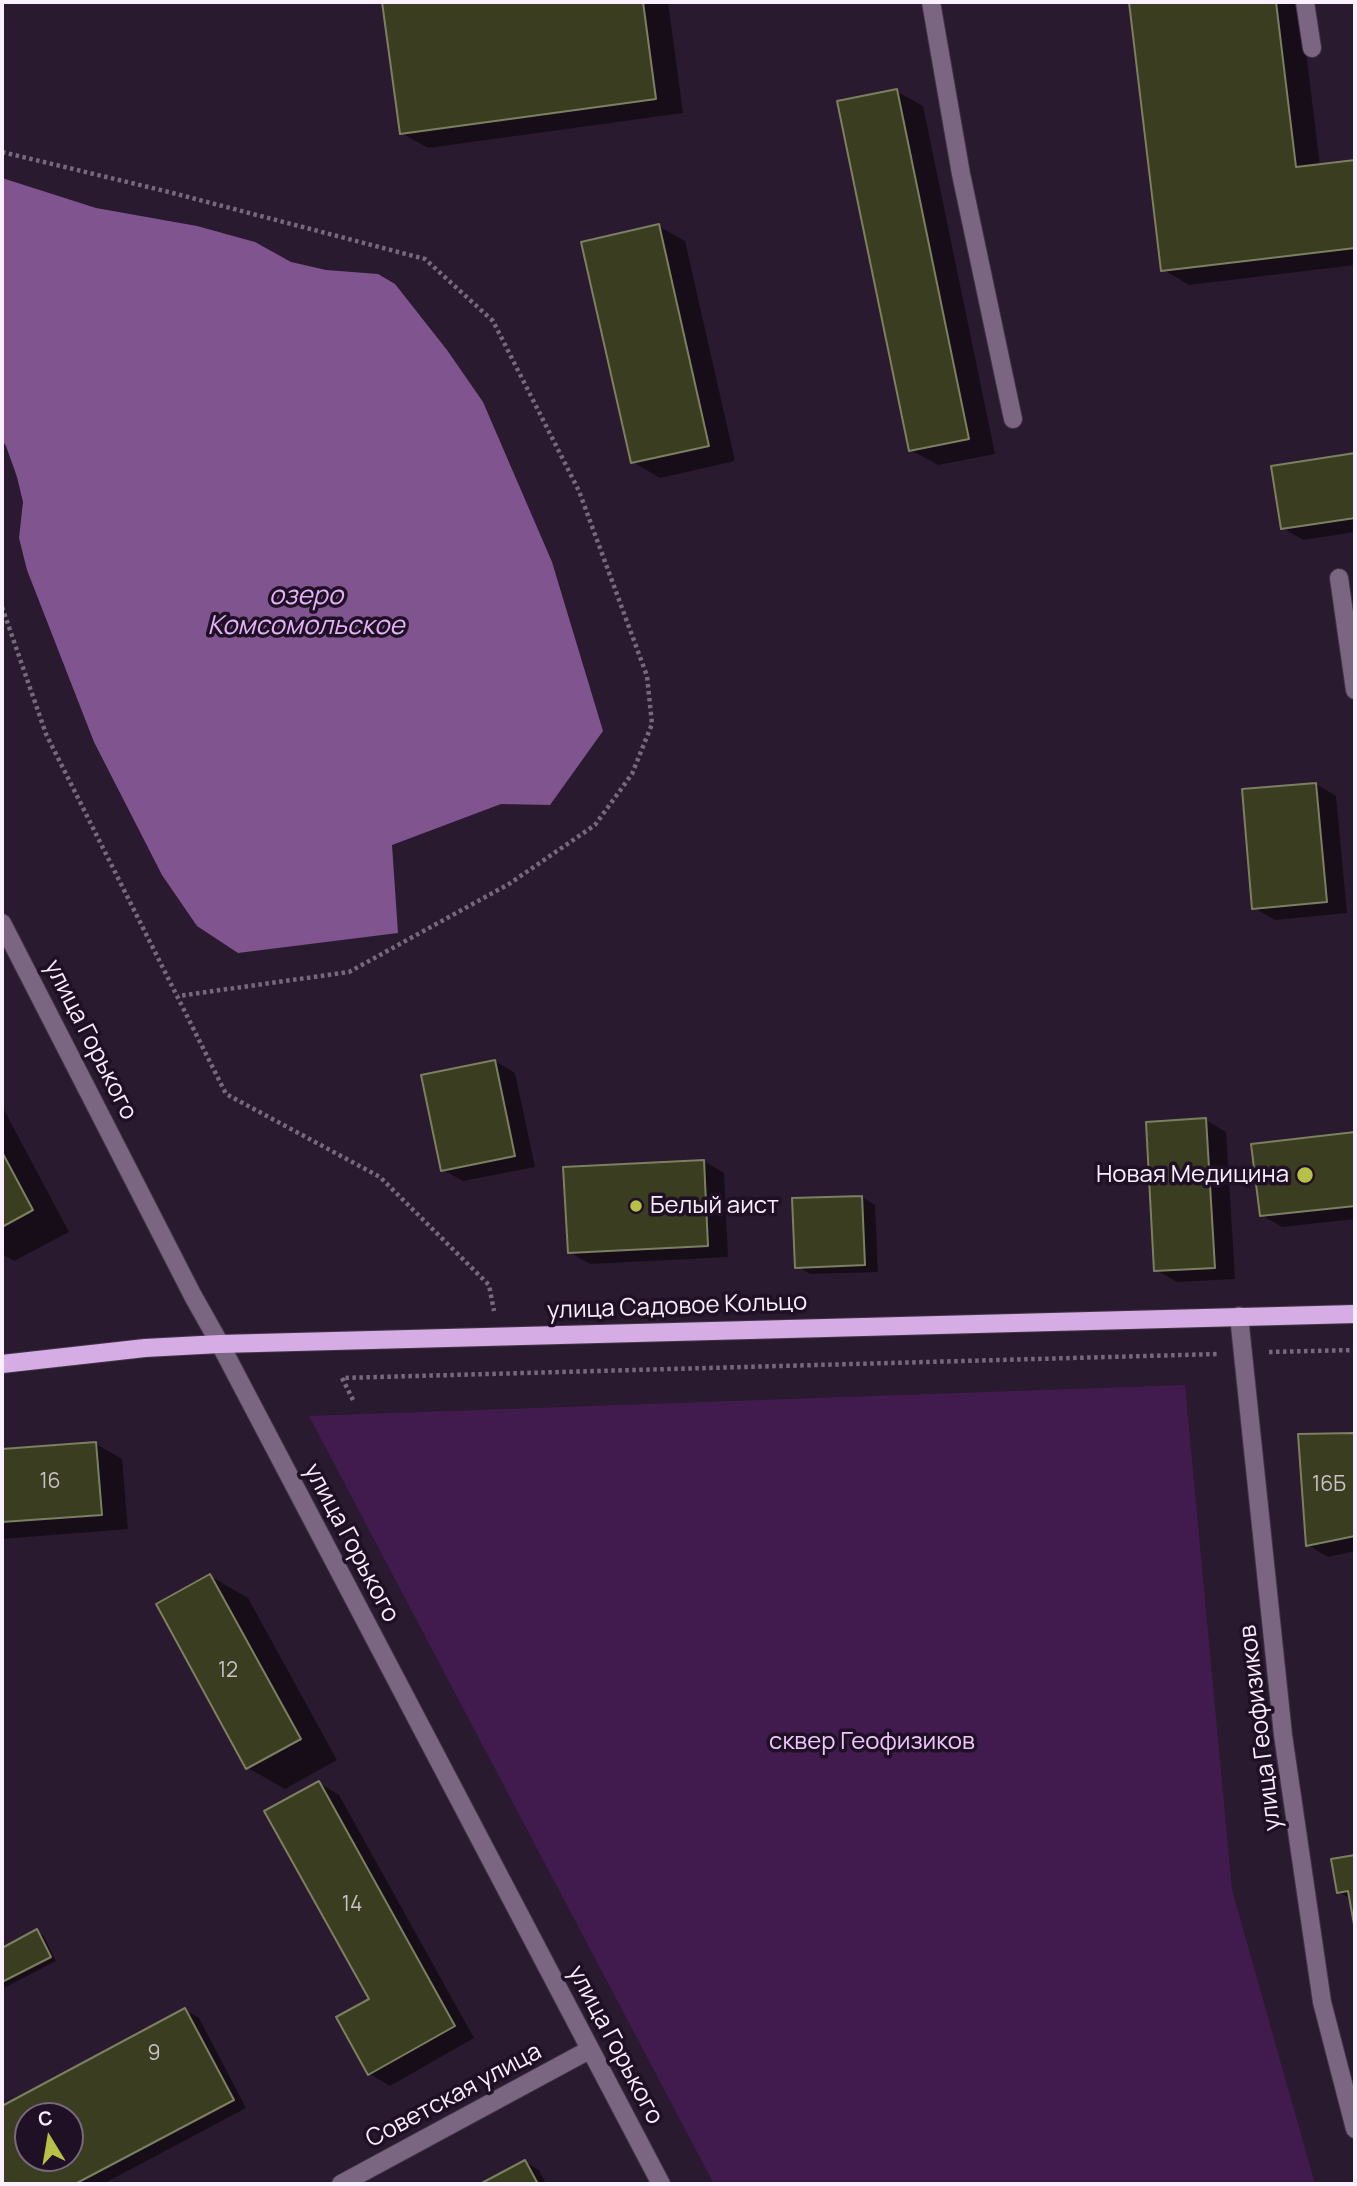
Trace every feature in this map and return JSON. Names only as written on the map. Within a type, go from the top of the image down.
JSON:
[{"type":"main road","name":"улица Садовое Кольцо","points":[[2,1364],[145,1348],[220,1344],[1355,1314]]},
{"type":"street","points":[[931,2],[961,174],[1013,419]]},
{"type":"street","points":[[1305,2],[1312,48]]},
{"type":"street","points":[[1339,578],[1355,690]]},
{"type":"street","name":"улица Горького","points":[[2,923],[193,1296],[661,2184]]},
{"type":"street","name":"улица Геофизиков","points":[[1240,1316],[1283,1735],[1322,2002],[1355,2129]]},
{"type":"street","name":"Советская улица","points":[[341,2184],[589,2050]]},
{"type":"path","points":[[2,152],[169,192],[425,259],[493,321],[579,491],[647,676],[652,724],[632,774],[595,825],[509,884],[349,972],[177,996]]},
{"type":"path","points":[[2,607],[46,734],[226,1094],[380,1177],[489,1285],[499,1337]]},
{"type":"path","points":[[353,1400],[342,1378],[1355,1349]]},
{"type":"green space","name":"cквер Геофизиков","points":[[1185,1385],[1232,1890],[1315,2184],[714,2184],[309,1416]]},
{"type":"water","name":"озеро Комсомольское","points":[[2,178],[96,208],[197,226],[255,242],[291,262],[326,270],[378,274],[395,284],[447,350],[483,402],[552,562],[603,731],[550,805],[501,804],[392,845],[398,933],[238,953],[197,926],[162,875],[94,742],[27,570],[19,538],[23,502],[17,477],[2,440]]},
{"type":"building","points":[[382,2],[643,2],[656,99],[400,134]]},
{"type":"building","points":[[1129,2],[1276,2],[1296,167],[1355,160],[1355,248],[1161,271]]},
{"type":"building","points":[[897,89],[969,439],[909,451],[837,101]]},
{"type":"building","points":[[659,224],[709,446],[631,463],[581,242]]},
{"type":"building","points":[[1355,453],[1355,518],[1281,529],[1271,466]]},
{"type":"building","points":[[1316,783],[1327,902],[1252,909],[1242,789]]},
{"type":"building","points":[[495,1060],[515,1156],[441,1171],[421,1075]]},
{"type":"building","points":[[1206,1118],[1215,1268],[1154,1271],[1146,1122]]},
{"type":"building","name":"Новая Медицина","points":[[1355,1132],[1355,1206],[1260,1216],[1251,1144]]},
{"type":"building","points":[[2,1152],[33,1210],[2,1227]]},
{"type":"building","name":"Белый аист","points":[[704,1160],[708,1246],[568,1253],[563,1167]]},
{"type":"building","points":[[862,1196],[865,1265],[795,1268],[792,1198]]},
{"type":"building","points":[[1355,1433],[1355,1536],[1306,1546],[1298,1434]]},
{"type":"building","points":[[96,1442],[102,1515],[2,1522],[2,1449]]},
{"type":"building","points":[[210,1574],[301,1739],[246,1769],[156,1604]]},
{"type":"building","points":[[319,1781],[455,2026],[368,2075],[336,2017],[369,1999],[264,1811]]},
{"type":"building","points":[[1355,1855],[1355,1930],[1348,1891],[1337,1893],[1331,1859]]},
{"type":"building","points":[[37,1929],[51,1957],[2,1982],[2,1948]]},
{"type":"building","points":[[185,2008],[234,2100],[75,2184],[2,2184],[2,2106]]},
{"type":"building","points":[[525,2160],[538,2184],[480,2184]]},
{"type":"place","name":"Новая Медицина","points":[[1305,1175]]},
{"type":"place","name":"Белый аист","points":[[636,1206]]}]
